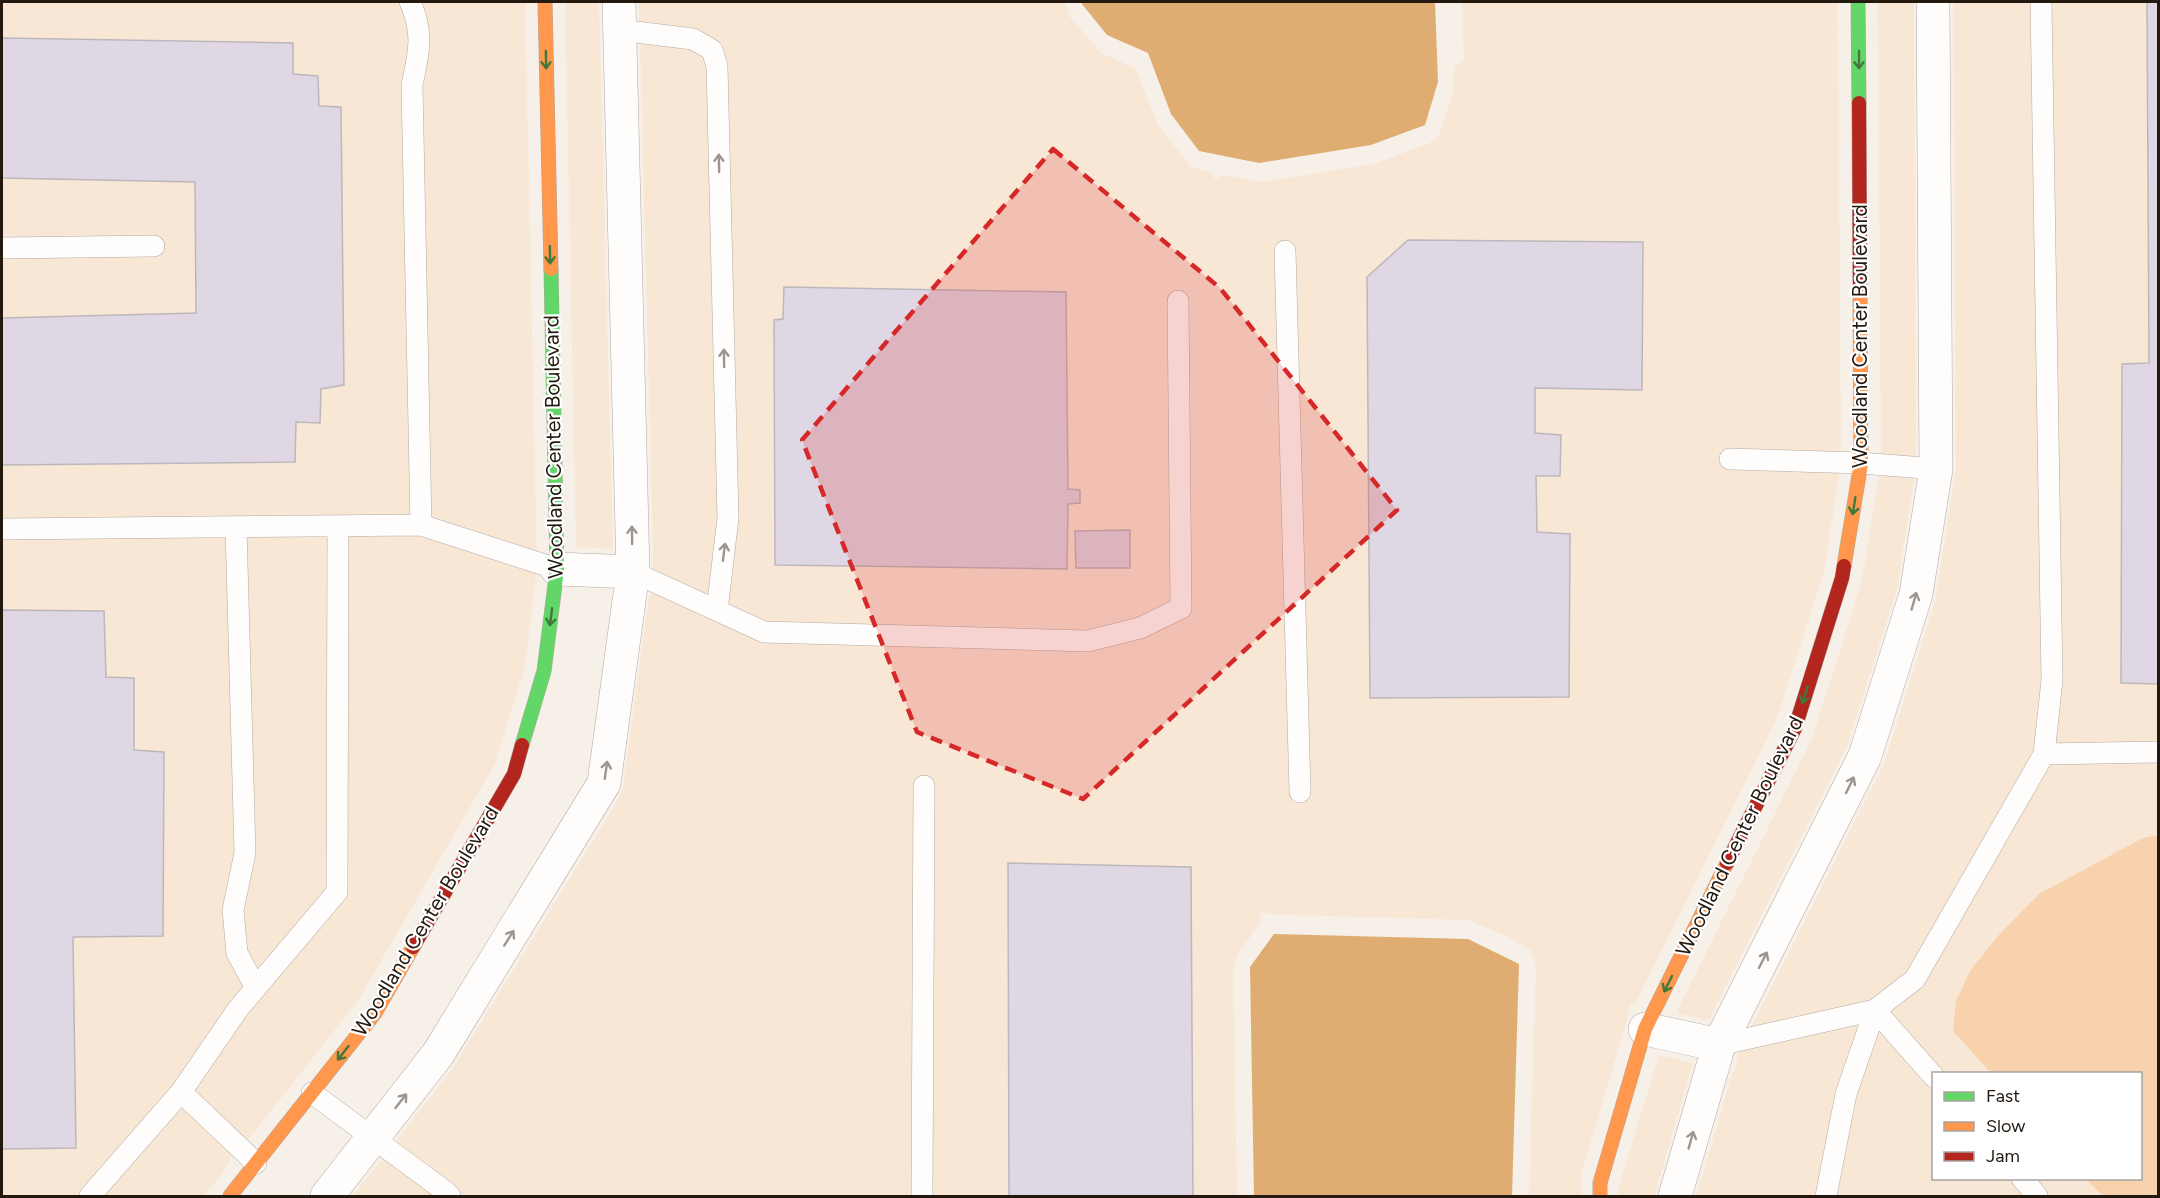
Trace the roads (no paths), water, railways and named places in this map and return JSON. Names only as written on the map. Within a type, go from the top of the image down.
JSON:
[{"type":"street","name":"Woodland Center Boulevard","points":[[243,1186],[375,1013],[514,774],[544,670],[557,568],[545,2]]},
{"type":"street","name":"Woodland Center Boulevard","points":[[1600,1197],[1600,1183],[1646,1029],[1795,728],[1842,578],[1861,463],[1858,2]]},
{"type":"street","points":[[1675,1197],[1719,1045],[1865,756],[1916,594],[1936,469],[1933,2]]},
{"type":"street","points":[[327,1197],[438,1054],[604,783],[633,572],[619,16]]},
{"type":"street","points":[[557,568],[633,572]]},
{"type":"street","points":[[1646,1029],[1719,1045]]},
{"type":"lane","points":[[410,2],[418,20],[419,52],[412,85],[421,525]]},
{"type":"lane","points":[[1719,1045],[1875,1010],[1915,979],[2044,754],[2052,680],[2041,2]]},
{"type":"lane","points":[[619,16],[693,39],[712,50],[717,66],[728,518],[717,610]]},
{"type":"lane","points":[[2,248],[154,246]]},
{"type":"lane","points":[[1285,251],[1300,792]]},
{"type":"lane","points":[[633,572],[764,632],[1088,641],[1140,628],[1181,608],[1178,301]]},
{"type":"lane","points":[[1730,459],[1861,463],[1936,469]]},
{"type":"lane","points":[[2,529],[421,525],[557,568]]},
{"type":"lane","points":[[90,1197],[181,1092],[238,1009],[337,892],[338,526]]},
{"type":"lane","points":[[236,527],[245,853],[233,910],[237,953],[255,988]]},
{"type":"lane","points":[[2044,754],[2158,752]]},
{"type":"lane","points":[[921,1197],[924,786]]},
{"type":"lane","points":[[1875,1010],[1932,1075]]},
{"type":"lane","points":[[1826,1197],[1846,1094],[1875,1010]]},
{"type":"lane","points":[[181,1092],[243,1186]]},
{"type":"lane","points":[[312,1093],[447,1192],[450,1197]]},
{"type":"lane","points":[[2023,1180],[2037,1197]]}]
